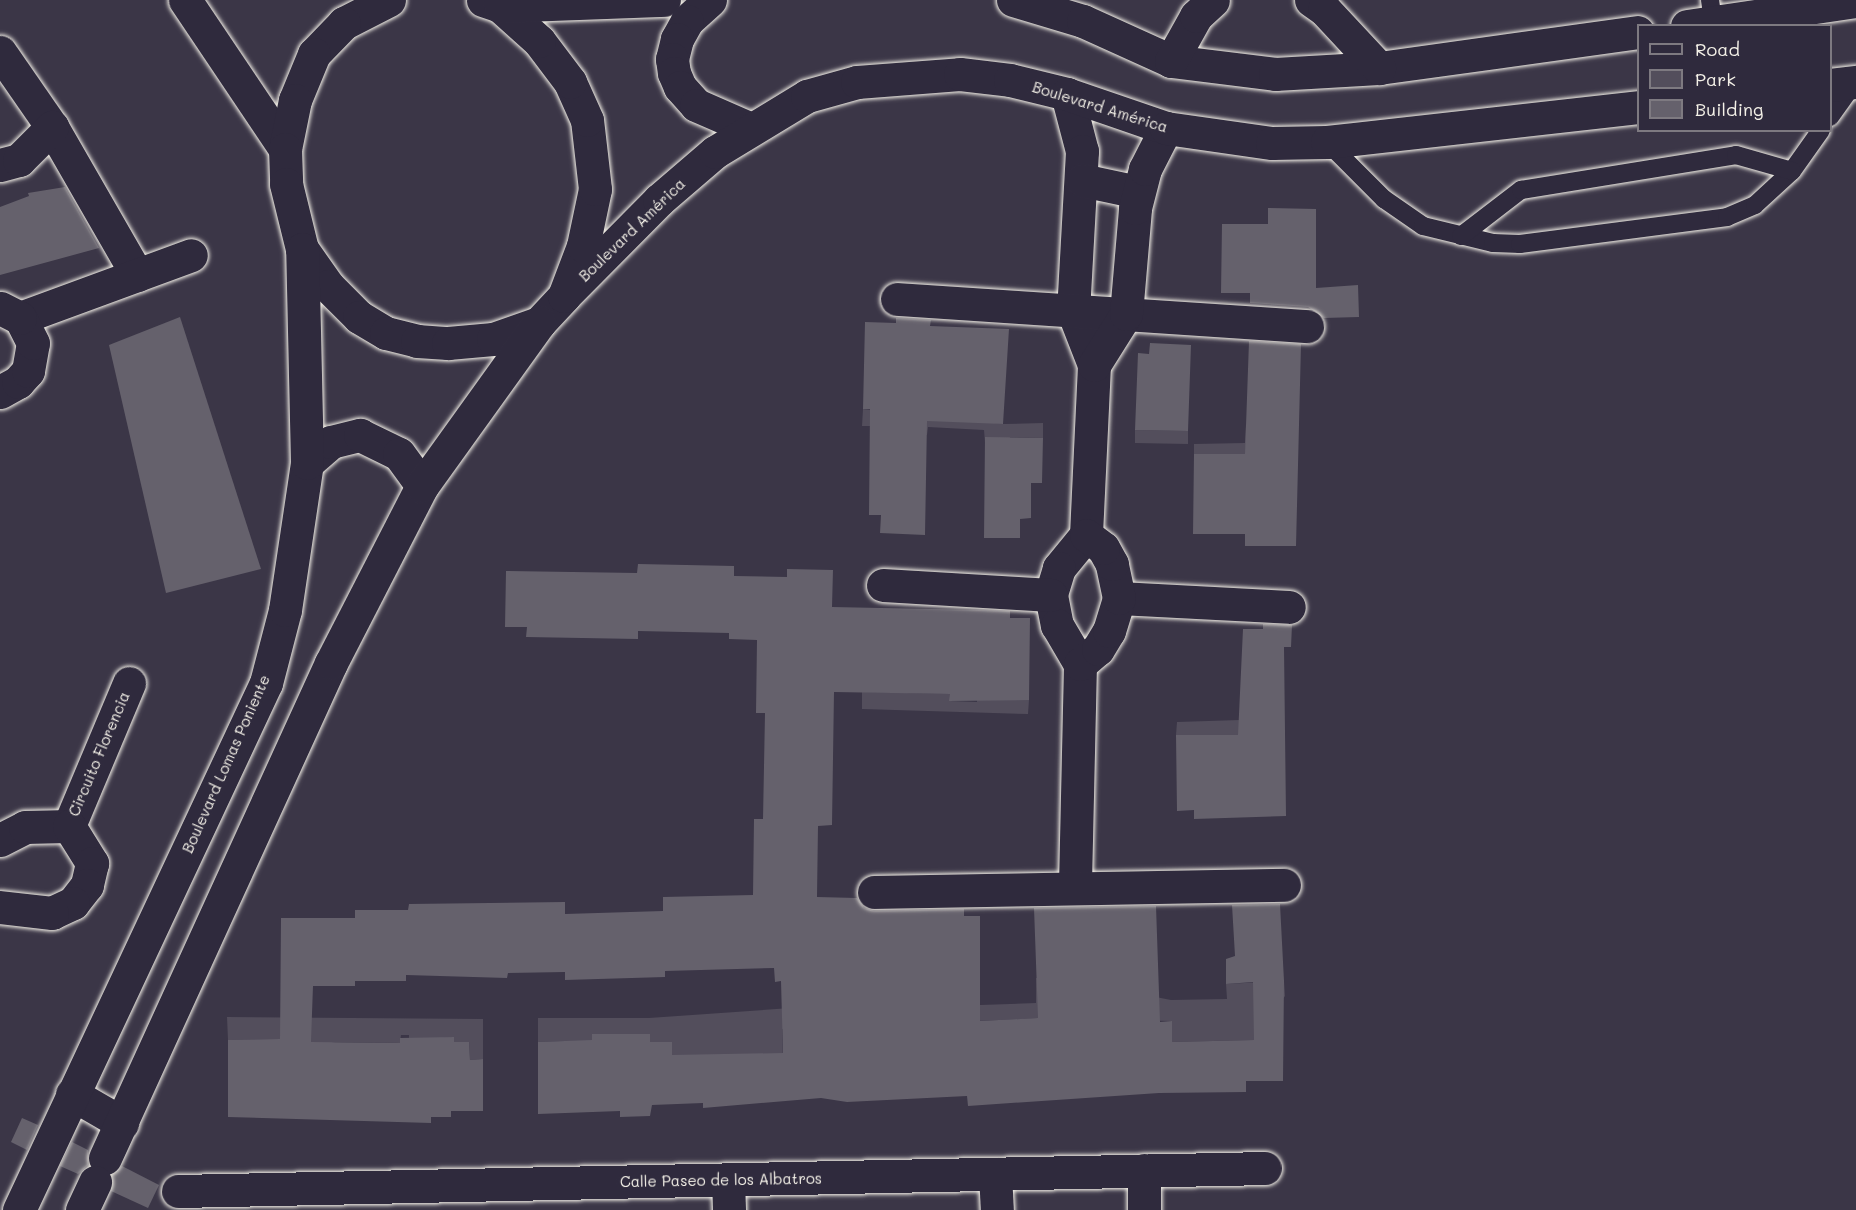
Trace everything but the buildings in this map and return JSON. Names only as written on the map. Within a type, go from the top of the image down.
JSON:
[{"type":"street","points":[[185,0],[285,148]]},
{"type":"street","points":[[389,0],[344,23],[314,54],[295,100],[285,148],[286,184],[302,249],[328,286],[359,317],[386,333],[417,341],[448,344],[493,339],[538,323]]},
{"type":"street","points":[[491,3],[664,0]]},
{"type":"street","points":[[710,0],[687,21],[677,39],[672,58],[674,72],[680,87],[696,105],[749,128]]},
{"type":"street","points":[[1013,0],[1083,21],[1171,61],[1275,74],[1379,68],[1637,32]]},
{"type":"street","points":[[1171,61],[1197,16],[1212,0]]},
{"type":"street","points":[[1311,0],[1324,9],[1379,68]]},
{"type":"street","points":[[1704,16],[1856,2]]},
{"type":"street","points":[[491,3],[539,41],[570,81],[587,120],[595,189],[583,246],[564,296]]},
{"type":"street","points":[[0,52],[52,127],[137,275]]},
{"type":"street","name":"Boulevard América","points":[[538,323],[659,200],[749,128],[807,96],[857,82],[913,75],[960,74],[1010,80],[1067,94],[1166,128],[1272,143],[1327,142],[1637,107]]},
{"type":"street","points":[[1067,94],[1082,151],[1073,311],[1094,365],[1086,535],[1059,568],[1052,595],[1058,625],[1080,664],[1075,888]]},
{"type":"street","points":[[0,165],[19,160],[52,127]]},
{"type":"street","points":[[1094,365],[1126,314],[1138,192],[1148,162],[1166,128]]},
{"type":"street","points":[[1082,180],[1138,192]]},
{"type":"street","name":"Boulevard Lomas Poniente","points":[[19,1210],[266,683],[285,610],[307,463],[302,249]]},
{"type":"street","points":[[0,392],[18,382],[32,357],[33,343],[10,313],[137,275],[191,255]]},
{"type":"street","points":[[897,299],[1307,326]]},
{"type":"street","points":[[94,1184],[331,663],[422,486],[538,323]]},
{"type":"street","points":[[307,463],[331,442],[360,435],[399,454],[422,486]]},
{"type":"street","points":[[1080,664],[1098,649],[1109,631],[1119,598],[1112,564],[1103,548],[1086,535]]},
{"type":"street","points":[[883,585],[1052,595]]},
{"type":"street","points":[[1119,598],[1289,607]]},
{"type":"street","name":"Circuito Florencia","points":[[69,826],[129,683]]},
{"type":"street","name":"Circuito Florencia","points":[[0,840],[26,826],[69,826]]},
{"type":"street","name":"Circuito Florencia","points":[[0,907],[52,913],[73,903],[87,885],[92,863],[69,826]]},
{"type":"street","points":[[874,892],[1284,885]]},
{"type":"street","points":[[72,1094],[122,1123]]},
{"type":"street","name":"Calle Paseo de los Albatros","points":[[178,1191],[287,1199],[729,1195],[995,1174],[1265,1168]]},
{"type":"street","points":[[1144,1170],[1144,1210]]},
{"type":"street","points":[[995,1174],[997,1210]]},
{"type":"lane","points":[[1832,113],[1847,83]]},
{"type":"lane","points":[[1327,142],[1383,199],[1423,226],[1493,243],[1542,243],[1727,217],[1755,205],[1792,171],[1820,132]]},
{"type":"lane","points":[[1461,236],[1521,190],[1736,155],[1792,171]]},
{"type":"green space","points":[[863,409],[1003,424],[1043,423],[1043,438],[1010,437],[1009,443],[985,443],[984,430],[928,427],[927,435],[870,436],[871,426],[862,426]]},
{"type":"green space","points":[[1246,424],[1267,425],[1297,462],[1194,463],[1194,444],[1245,443]]},
{"type":"green space","points":[[1135,430],[1188,431],[1188,444],[1135,443]]},
{"type":"green space","points":[[978,680],[1029,700],[1028,714],[862,709],[862,692],[950,694],[950,701],[977,702]]},
{"type":"green space","points":[[1239,720],[1284,735],[1176,735],[1177,722]]},
{"type":"green space","points":[[1053,977],[1171,1000],[1227,999],[1226,984],[1284,981],[1285,996],[1254,1040],[1172,1042],[1171,1021],[1045,1018],[782,1029],[783,1059],[672,1058],[672,1042],[650,1042],[649,1034],[592,1034],[592,1049],[569,1041],[538,1042],[538,1018],[649,1018],[819,1006],[853,996],[980,995],[980,1005],[1036,1003],[1036,978]]},
{"type":"green space","points":[[227,1017],[483,1019],[483,1059],[470,1060],[469,1042],[454,1042],[453,1037],[409,1041],[409,1035],[401,1035],[400,1043],[335,1042],[311,1048],[311,1039],[228,1040]]}]
